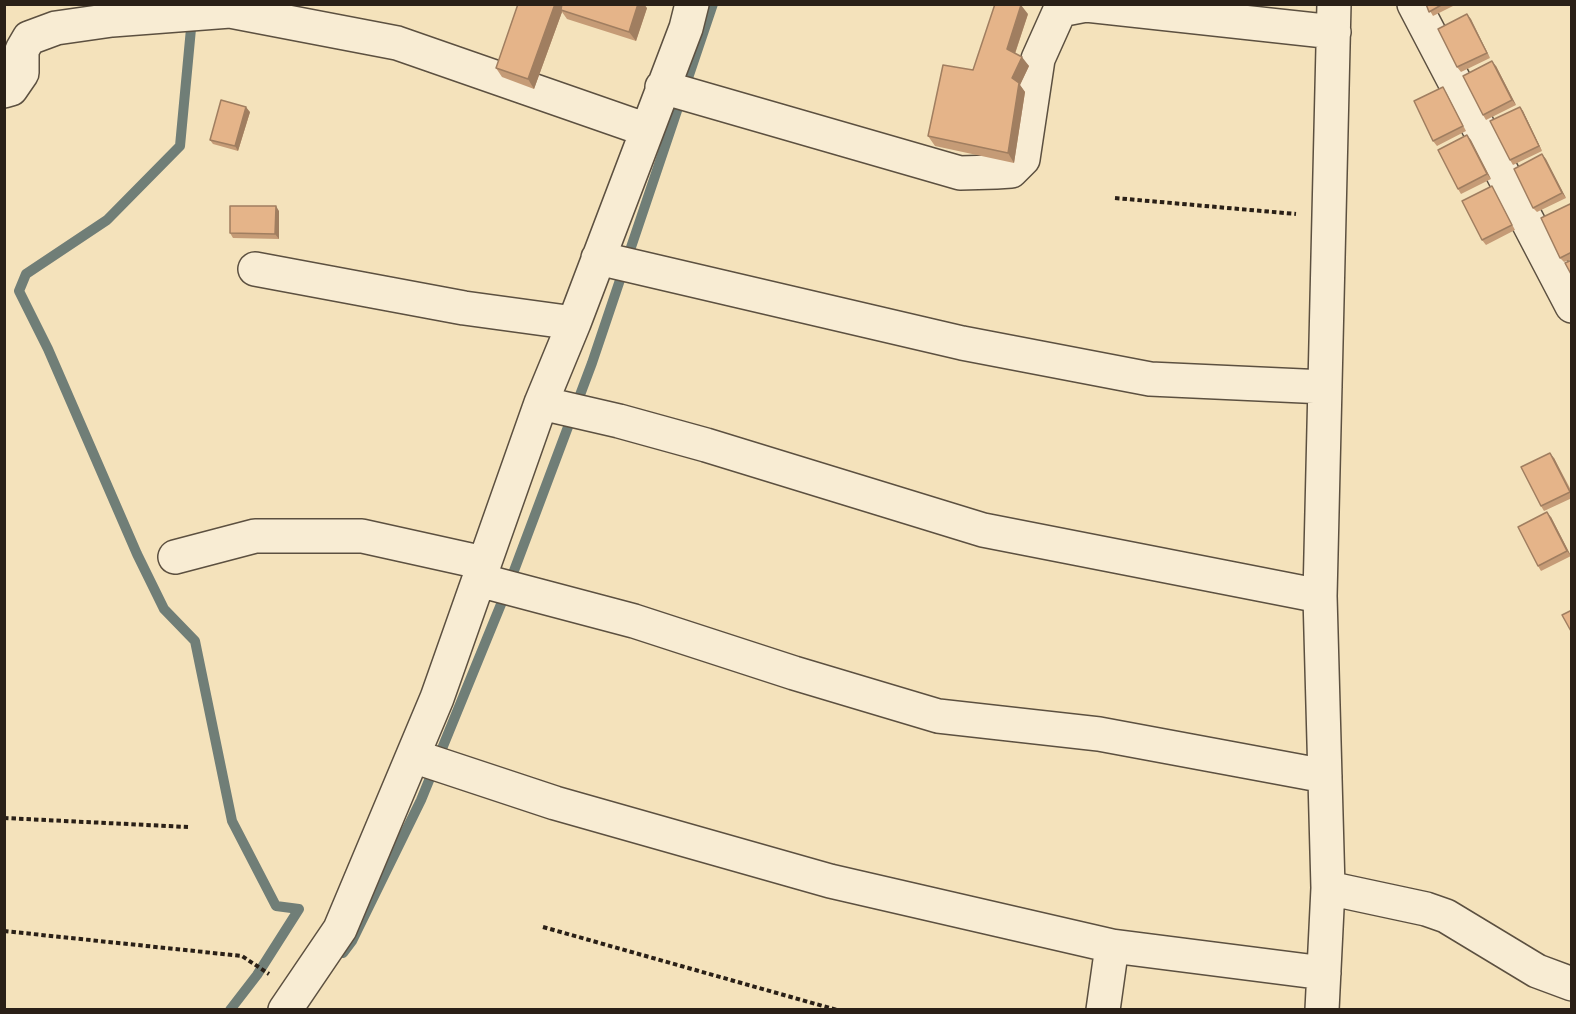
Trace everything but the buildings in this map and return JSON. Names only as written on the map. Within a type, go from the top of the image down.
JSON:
[{"type":"street","points":[[662,87],[960,173],[1011,171],[1023,159],[1038,59],[1060,10],[1086,4],[1334,18],[1320,596],[1328,888],[1322,1010]]},
{"type":"street","points":[[1414,4],[1572,306]]},
{"type":"street","points":[[4,91],[11,89],[22,73],[22,50],[29,38],[56,28],[112,20],[230,11],[397,43],[646,130]]},
{"type":"street","points":[[291,1001],[340,929],[437,698],[541,403],[574,323],[662,87],[684,12]]},
{"type":"street","points":[[598,258],[962,343],[1150,379],[1325,387]]},
{"type":"street","points":[[255,269],[464,308],[574,323]]},
{"type":"street","points":[[541,403],[695,442],[983,530],[1320,596]]},
{"type":"street","points":[[176,557],[255,536],[362,536],[482,572],[794,673],[938,716],[1099,734],[1325,776]]},
{"type":"street","points":[[413,756],[555,803],[830,881],[1112,946],[1324,973]]},
{"type":"street","points":[[1328,888],[1426,909],[1446,916],[1537,971],[1572,984]]},
{"type":"street","points":[[1103,1010],[1112,946]]},
{"type":"path","points":[[1115,198],[1329,217]]},
{"type":"path","points":[[4,818],[188,827]]},
{"type":"path","points":[[543,927],[837,1010]]},
{"type":"path","points":[[4,931],[242,956],[291,1001]]},
{"type":"waterway","points":[[343,953],[352,941],[421,800],[506,592],[592,363],[713,4]]},
{"type":"waterway","points":[[192,18],[180,146],[107,220],[26,274],[19,291],[48,349],[137,554],[164,609],[195,641],[232,821],[276,906],[299,909],[257,975],[230,1010]]}]
